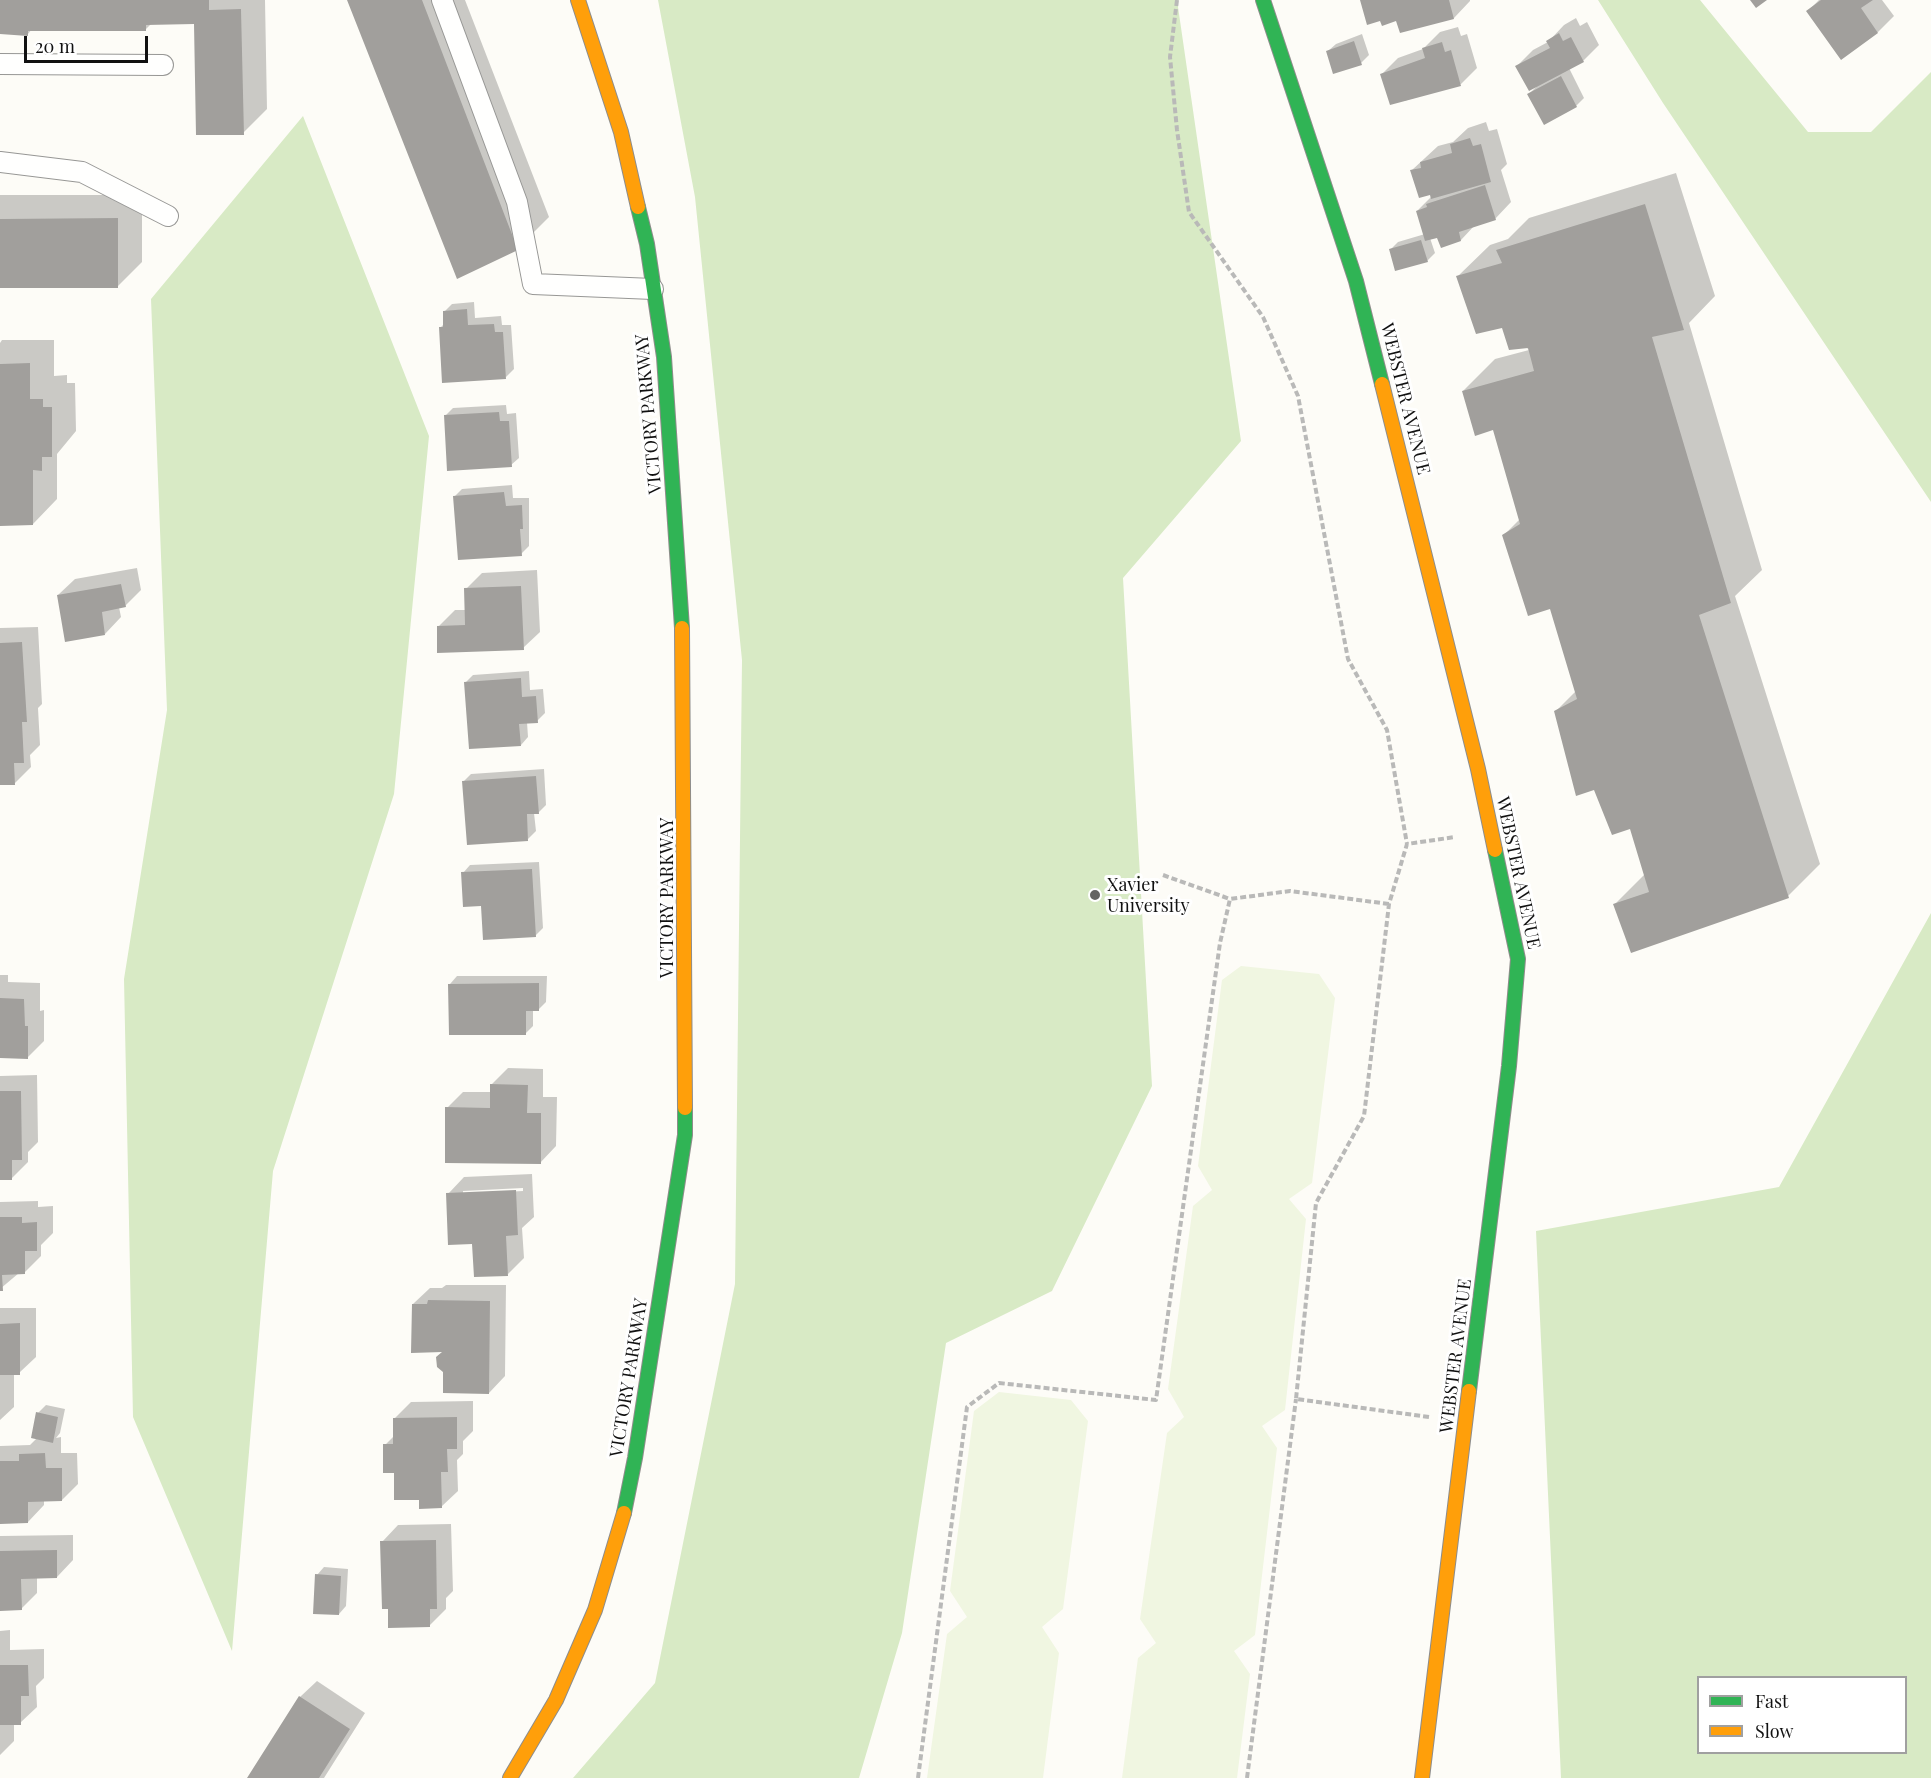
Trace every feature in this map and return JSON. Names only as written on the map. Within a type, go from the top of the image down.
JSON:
[{"type":"street","name":"VICTORY PARKWAY","points":[[510,1778],[556,1700],[595,1610],[623,1516],[635,1458],[685,1135],[682,608],[664,357],[647,244],[621,132],[578,0]]},
{"type":"street","name":"WEBSTER AVENUE","points":[[1263,0],[1356,281],[1476,758],[1518,959],[1509,1066],[1422,1778]]},
{"type":"lane","points":[[442,0],[517,202],[533,284],[654,289]]},
{"type":"lane","points":[[0,64],[163,65]]},
{"type":"lane","points":[[0,162],[82,172],[168,216]]},
{"type":"path","points":[[1177,0],[1170,57],[1177,130],[1189,212],[1263,317],[1298,396],[1348,659],[1387,730],[1407,844],[1389,904],[1364,1116],[1316,1203],[1296,1399],[1247,1778]]},
{"type":"path","points":[[1407,844],[1491,831]]},
{"type":"path","points":[[1163,875],[1230,899],[1290,891],[1389,904]]},
{"type":"path","points":[[918,1778],[967,1407],[999,1383],[1156,1400],[1220,943],[1230,899]]},
{"type":"path","points":[[1296,1399],[1466,1422]]},
{"type":"green space","points":[[658,0],[1177,0],[1241,441],[1123,578],[1152,1086],[1052,1291],[946,1343],[902,1633],[859,1778],[573,1778],[655,1683],[735,1284],[742,660],[695,197]]},
{"type":"green space","points":[[1598,0],[1700,0],[1808,132],[1871,132],[1931,72],[1931,502],[1663,103]]},
{"type":"green space","points":[[303,116],[429,436],[394,794],[273,1171],[232,1651],[133,1417],[124,979],[167,710],[151,299]]},
{"type":"green space","points":[[1931,913],[1931,1778],[1561,1778],[1536,1231],[1779,1187]]},
{"type":"green space","points":[[1241,966],[1319,974],[1335,998],[1312,1183],[1289,1199],[1306,1219],[1285,1410],[1262,1426],[1277,1448],[1255,1635],[1234,1651],[1250,1674],[1237,1778],[1122,1778],[1138,1658],[1156,1643],[1140,1619],[1167,1433],[1184,1417],[1168,1389],[1193,1206],[1212,1190],[1198,1166],[1222,980]]},
{"type":"green space","points":[[999,1392],[1071,1400],[1088,1421],[1063,1609],[1042,1627],[1059,1653],[1043,1778],[927,1778],[947,1634],[967,1617],[950,1591],[974,1411]]},
{"type":"building","points":[[0,0],[209,0],[209,10],[241,9],[244,135],[196,135],[194,24],[146,25],[146,31],[28,31],[28,36],[0,34]]},
{"type":"building","points":[[347,0],[422,0],[518,250],[457,279]]},
{"type":"building","points":[[1360,0],[1449,0],[1454,19],[1400,33],[1396,21],[1382,26],[1380,21],[1367,25]]},
{"type":"building","points":[[1750,0],[1767,0],[1756,8]]},
{"type":"building","points":[[1821,0],[1873,0],[1861,8],[1878,33],[1841,60],[1806,11]]},
{"type":"building","points":[[1559,33],[1563,41],[1571,37],[1584,62],[1529,91],[1515,66],[1550,48],[1546,41]]},
{"type":"building","points":[[1354,41],[1362,65],[1333,74],[1326,51]]},
{"type":"building","points":[[1442,42],[1445,52],[1451,50],[1461,86],[1390,105],[1380,74],[1425,58],[1422,48]]},
{"type":"building","points":[[1561,76],[1577,107],[1544,125],[1527,94]]},
{"type":"building","points":[[1470,138],[1473,146],[1481,144],[1491,182],[1431,199],[1430,195],[1419,198],[1410,170],[1421,168],[1420,162],[1452,153],[1450,144]]},
{"type":"building","points":[[1485,185],[1496,220],[1459,232],[1461,241],[1441,248],[1437,238],[1425,241],[1416,211],[1427,207],[1426,204]]},
{"type":"building","points":[[1645,204],[1684,330],[1652,337],[1731,603],[1699,615],[1789,898],[1631,953],[1613,904],[1649,892],[1630,829],[1612,835],[1594,790],[1576,796],[1554,711],[1577,699],[1550,609],[1528,616],[1502,535],[1520,524],[1493,430],[1475,436],[1462,391],[1534,371],[1528,348],[1509,350],[1502,328],[1476,334],[1456,276],[1502,263],[1496,250]]},
{"type":"building","points":[[118,218],[118,288],[0,288],[0,219]]},
{"type":"building","points":[[1421,240],[1428,262],[1395,271],[1389,249]]},
{"type":"building","points":[[467,309],[468,325],[494,324],[495,332],[503,332],[506,379],[442,383],[439,327],[443,327],[443,311]]},
{"type":"building","points":[[30,363],[30,399],[43,399],[43,407],[52,407],[52,457],[42,457],[42,471],[33,470],[33,525],[0,526],[0,364]]},
{"type":"building","points":[[499,412],[500,421],[509,421],[512,467],[447,471],[444,415]]},
{"type":"building","points":[[504,492],[506,506],[522,505],[523,529],[520,529],[522,556],[458,560],[453,496]]},
{"type":"building","points":[[121,584],[126,607],[102,612],[105,635],[65,642],[57,595]]},
{"type":"building","points":[[521,586],[524,650],[437,653],[437,626],[465,625],[464,588]]},
{"type":"building","points":[[22,642],[27,722],[22,722],[24,763],[14,763],[15,785],[0,785],[0,643]]},
{"type":"building","points":[[521,678],[522,697],[536,696],[538,723],[519,724],[521,746],[469,749],[464,682]]},
{"type":"building","points":[[536,776],[539,814],[527,814],[528,841],[467,845],[462,781]]},
{"type":"building","points":[[532,869],[536,937],[483,940],[481,906],[463,907],[461,872]]},
{"type":"building","points":[[539,983],[539,1011],[526,1011],[526,1035],[449,1035],[448,984]]},
{"type":"building","points":[[0,998],[24,999],[25,1026],[28,1026],[28,1059],[0,1058]]},
{"type":"building","points":[[490,1084],[528,1085],[527,1113],[541,1113],[541,1164],[445,1163],[445,1107],[490,1108]]},
{"type":"building","points":[[0,1091],[21,1091],[22,1160],[12,1160],[12,1180],[0,1180]]},
{"type":"building","points":[[516,1190],[518,1235],[506,1236],[508,1276],[474,1277],[472,1244],[448,1245],[446,1193]]},
{"type":"building","points":[[0,1217],[22,1217],[22,1223],[37,1222],[37,1251],[25,1251],[25,1274],[2,1275],[3,1291],[0,1291]]},
{"type":"building","points":[[428,1300],[490,1301],[489,1394],[443,1393],[443,1372],[437,1367],[436,1357],[442,1352],[411,1353],[412,1304],[427,1304]]},
{"type":"building","points":[[20,1323],[20,1375],[0,1375],[0,1324]]},
{"type":"building","points":[[36,1412],[58,1417],[53,1443],[31,1438]]},
{"type":"building","points":[[457,1417],[457,1449],[447,1449],[448,1472],[441,1472],[442,1508],[419,1509],[419,1500],[394,1500],[394,1473],[383,1473],[383,1444],[393,1444],[393,1418]]},
{"type":"building","points":[[45,1453],[46,1468],[62,1468],[62,1501],[28,1502],[28,1523],[0,1524],[0,1461],[19,1461],[19,1454]]},
{"type":"building","points":[[436,1540],[437,1609],[430,1609],[430,1627],[388,1628],[388,1609],[382,1609],[380,1541]]},
{"type":"building","points":[[57,1550],[57,1578],[21,1579],[22,1610],[0,1611],[0,1551]]},
{"type":"building","points":[[315,1574],[341,1576],[339,1615],[313,1614]]},
{"type":"building","points":[[0,1665],[28,1665],[29,1696],[21,1696],[21,1725],[0,1725]]},
{"type":"building","points":[[299,1696],[350,1729],[319,1778],[247,1778]]},
{"type":"traffic: fast","points":[[1263,0],[1356,281],[1382,384]]},
{"type":"traffic: fast","points":[[638,207],[647,244],[664,357],[682,628]]},
{"type":"traffic: fast","points":[[1469,1391],[1509,1066],[1518,959],[1495,850]]},
{"type":"traffic: fast","points":[[624,1513],[635,1458],[685,1135],[685,1108]]},
{"type":"traffic: slow","points":[[578,0],[621,132],[638,207]]},
{"type":"traffic: slow","points":[[1382,384],[1478,769],[1495,850]]},
{"type":"traffic: slow","points":[[682,628],[685,1108]]},
{"type":"traffic: slow","points":[[1422,1778],[1469,1391]]},
{"type":"traffic: slow","points":[[510,1778],[556,1700],[595,1610],[624,1513]]},
{"type":"place","name":"Xavier University","points":[[1095,895]]}]
